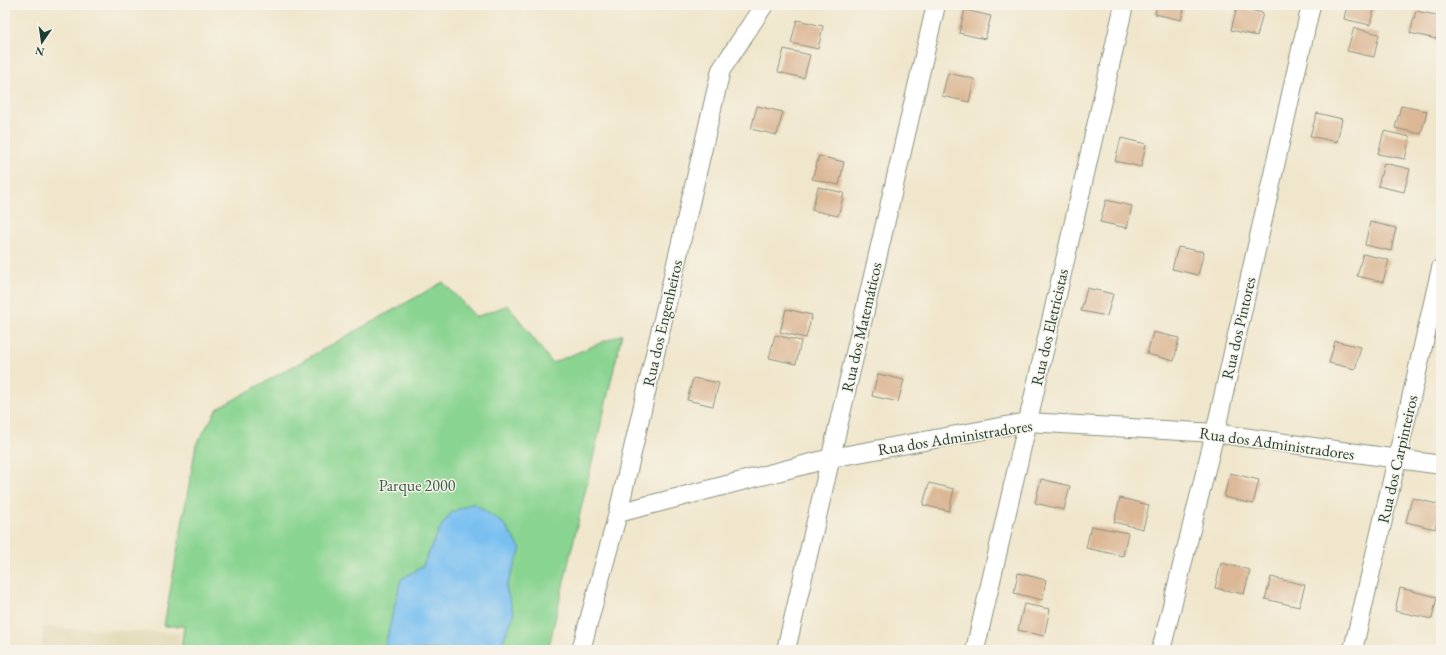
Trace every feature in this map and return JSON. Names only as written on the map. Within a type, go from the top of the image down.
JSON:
[{"type":"street","name":"Rua dos Engenheiros","points":[[581,650],[618,514],[721,70],[764,5]]},
{"type":"street","name":"Rua dos Matemáticos","points":[[786,650],[936,5]]},
{"type":"street","name":"Rua dos Eletricistas","points":[[975,650],[1124,5]]},
{"type":"street","name":"Rua dos Pintores","points":[[1161,650],[1215,433],[1311,5]]},
{"type":"street","name":"Rua dos Carpinteiros","points":[[1353,650],[1441,268]]},
{"type":"street","name":"Rua dos Administradores","points":[[618,514],[831,458],[1028,422],[1215,433],[1397,460],[1441,465]]},
{"type":"shaded area","points":[[44,627],[180,633],[178,650],[41,650]]},
{"type":"green space","name":"Parque 2000","points":[[443,282],[476,317],[508,305],[552,363],[622,334],[548,650],[181,650],[184,626],[164,626],[196,445],[217,409]]},
{"type":"water","points":[[473,503],[504,524],[521,549],[506,587],[514,615],[503,641],[493,650],[384,650],[401,579],[422,567],[441,526],[452,512]]},
{"type":"building","points":[[1157,5],[1185,5],[1181,20],[1155,14]]},
{"type":"building","points":[[1347,5],[1375,5],[1370,25],[1344,19]]},
{"type":"building","points":[[1237,7],[1263,13],[1257,36],[1231,30]]},
{"type":"building","points":[[965,10],[991,16],[985,39],[959,33]]},
{"type":"building","points":[[1416,11],[1441,16],[1436,39],[1410,33]]},
{"type":"building","points":[[797,20],[823,26],[818,49],[791,43]]},
{"type":"building","points":[[1354,28],[1379,34],[1374,57],[1347,51]]},
{"type":"building","points":[[784,49],[810,55],[804,78],[778,72]]},
{"type":"building","points":[[948,73],[974,79],[969,102],[942,96]]},
{"type":"building","points":[[757,106],[783,112],[777,135],[751,129]]},
{"type":"building","points":[[1401,106],[1427,111],[1421,134],[1395,128]]},
{"type":"building","points":[[1317,113],[1342,119],[1337,142],[1310,136]]},
{"type":"building","points":[[1384,131],[1410,137],[1405,159],[1378,154]]},
{"type":"building","points":[[1121,138],[1146,144],[1141,167],[1115,161]]},
{"type":"building","points":[[819,156],[844,162],[839,185],[812,179]]},
{"type":"building","points":[[1384,163],[1410,169],[1404,192],[1378,186]]},
{"type":"building","points":[[818,187],[844,193],[838,216],[812,210]]},
{"type":"building","points":[[1106,200],[1132,206],[1127,228],[1100,222]]},
{"type":"building","points":[[1370,222],[1396,228],[1391,251],[1365,245]]},
{"type":"building","points":[[1178,247],[1204,252],[1198,275],[1172,269]]},
{"type":"building","points":[[1363,254],[1389,260],[1383,282],[1357,276]]},
{"type":"building","points":[[1087,288],[1113,294],[1107,316],[1081,311]]},
{"type":"building","points":[[786,309],[812,315],[806,338],[780,332]]},
{"type":"building","points":[[1153,332],[1179,338],[1174,361],[1147,354]]},
{"type":"building","points":[[775,335],[801,341],[796,364],[769,358]]},
{"type":"building","points":[[1335,341],[1361,347],[1355,369],[1329,363]]},
{"type":"building","points":[[878,374],[904,380],[898,402],[872,396]]},
{"type":"building","points":[[693,378],[719,383],[713,406],[687,400]]},
{"type":"building","points":[[1230,473],[1259,480],[1253,504],[1224,497]]},
{"type":"building","points":[[1041,479],[1070,486],[1064,510],[1035,503]]},
{"type":"building","points":[[929,483],[954,489],[949,511],[923,505]]},
{"type":"building","points":[[1120,498],[1149,505],[1143,529],[1114,522]]},
{"type":"building","points":[[1412,498],[1441,505],[1435,529],[1406,522]]},
{"type":"building","points":[[1091,526],[1128,533],[1123,556],[1086,548]]},
{"type":"building","points":[[1221,563],[1250,570],[1244,594],[1215,588]]},
{"type":"building","points":[[1018,573],[1046,580],[1042,600],[1014,593]]},
{"type":"building","points":[[1271,577],[1305,585],[1299,607],[1265,599]]},
{"type":"building","points":[[1400,588],[1437,597],[1432,619],[1395,611]]},
{"type":"building","points":[[1024,604],[1050,609],[1044,636],[1018,630]]}]
